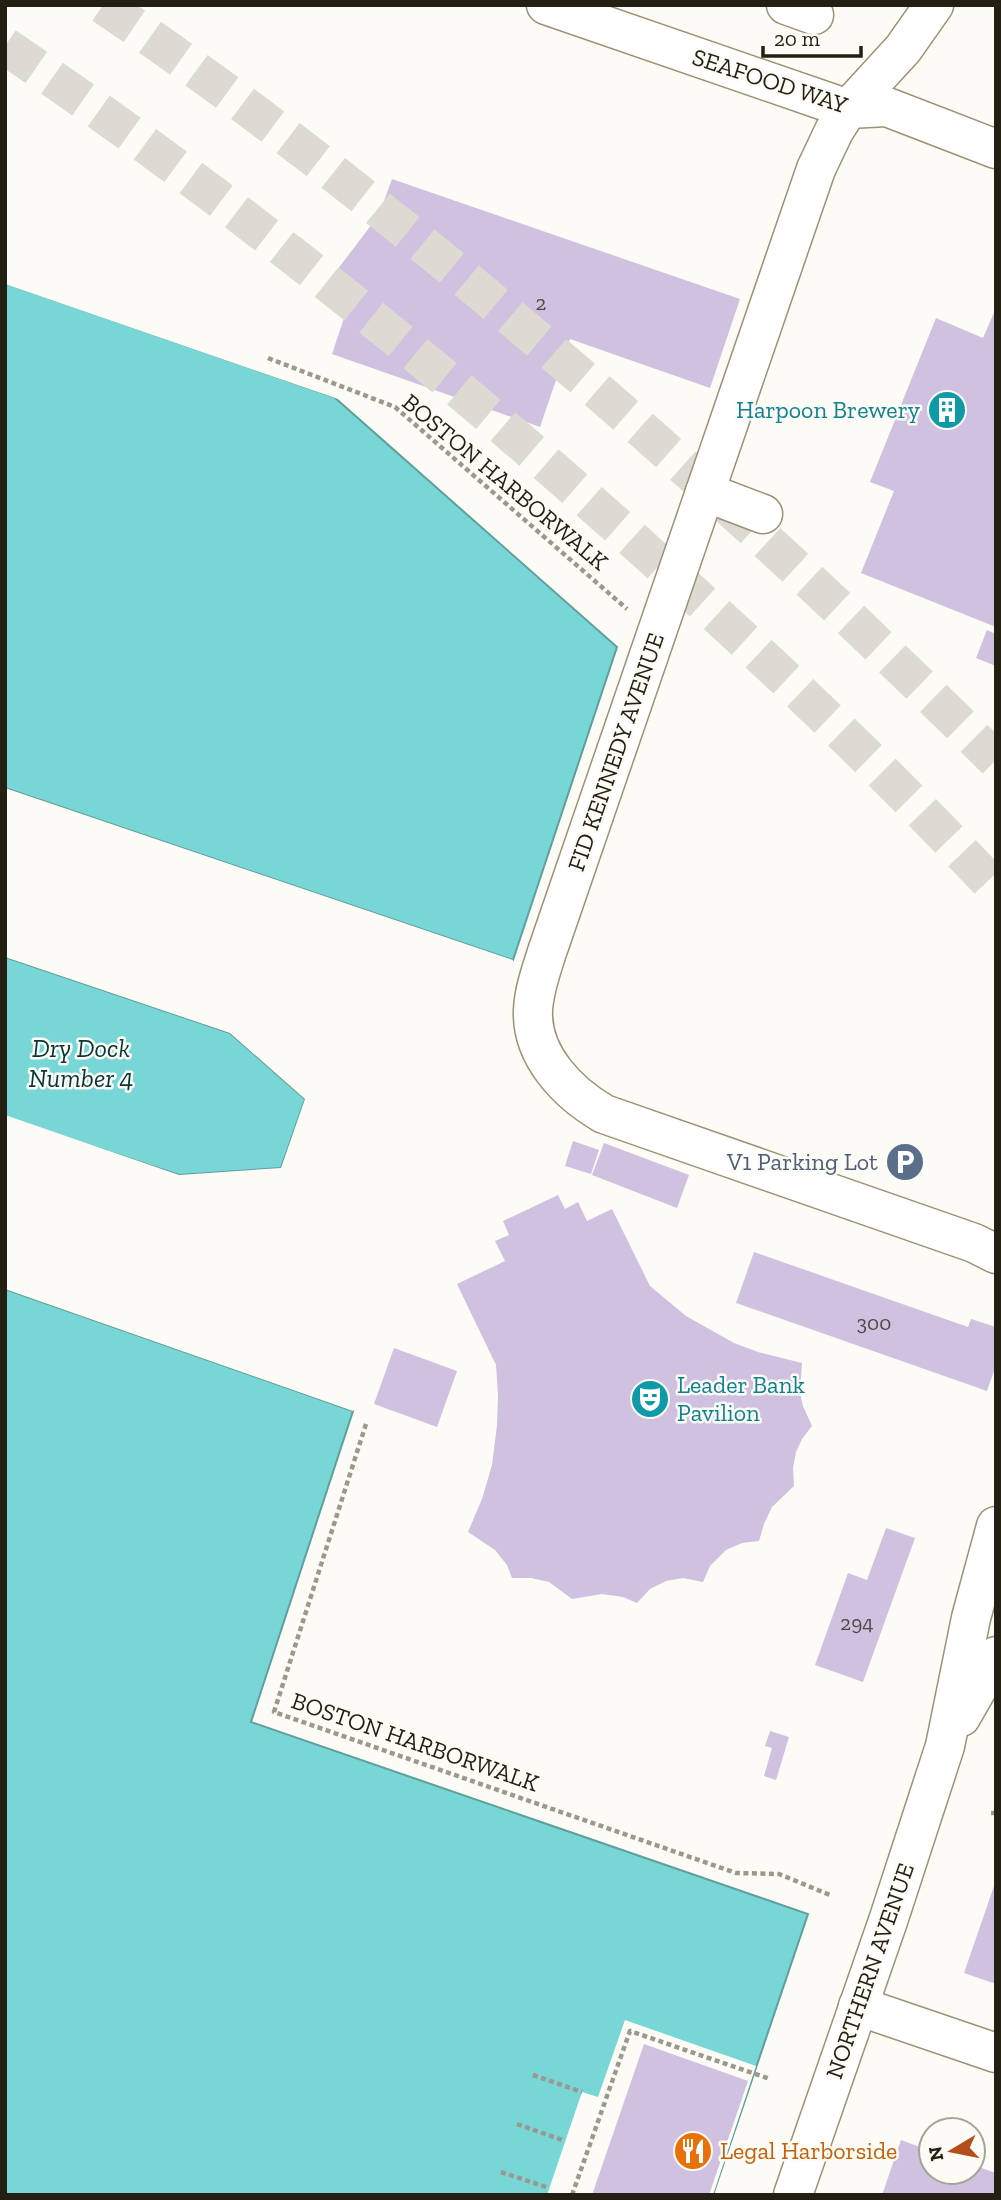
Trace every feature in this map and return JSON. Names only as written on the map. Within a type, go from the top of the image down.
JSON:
[{"type":"street","name":"SEAFOOD WAY","points":[[545,5],[848,109],[887,107],[996,149]]},
{"type":"street","name":"FID KENNEDY AVENUE","points":[[934,5],[903,49],[848,109],[816,169],[538,978],[533,1013],[534,1029],[559,1079],[571,1092],[604,1114],[974,1243],[996,1254]]},
{"type":"street","points":[[705,492],[762,514]]},
{"type":"street","name":"NORTHERN AVENUE","points":[[793,2195],[945,1746],[971,1618],[996,1526]]},
{"type":"street","name":"NORTHERN AVENUE","points":[[945,1746],[996,1656]]},
{"type":"street","points":[[858,2006],[996,2053]]},
{"type":"path","name":"BOSTON HARBORWALK","points":[[268,358],[395,407],[633,614]]},
{"type":"path","name":"BOSTON HARBORWALK","points":[[366,1424],[274,1712],[736,1872],[779,1874],[830,1895]]},
{"type":"path","points":[[572,2195],[630,2031],[770,2080]]},
{"type":"path","points":[[533,2075],[582,2092]]},
{"type":"path","points":[[517,2124],[565,2141]]},
{"type":"path","points":[[501,2172],[549,2189]]},
{"type":"water","points":[[5,283],[334,397],[617,647],[513,960],[5,788]]},
{"type":"water","name":"Dry Dock Number 4","points":[[5,957],[230,1033],[305,1099],[281,1168],[179,1175],[5,1117]]},
{"type":"water","points":[[5,1289],[353,1411],[251,1722],[808,1914],[713,2195],[5,2195]]},
{"type":"pier","points":[[5,279],[335,394],[344,401],[5,284]]},
{"type":"pier","points":[[5,788],[513,960],[512,963],[5,792]]},
{"type":"pier","points":[[6,953],[232,1030],[308,1098],[284,1170],[179,1179],[5,1121],[5,1115],[179,1175],[281,1168],[305,1099],[230,1033],[5,957]]},
{"type":"pier","points":[[5,1286],[354,1408],[353,1411],[5,1289]]},
{"type":"pier","points":[[625,2020],[756,2066],[713,2195],[547,2195],[582,2092],[598,2097]]},
{"type":"building","points":[[392,179],[740,299],[710,388],[570,339],[540,427],[332,354],[348,306],[324,287],[379,215]]},
{"type":"building","name":"Harpoon Brewery","points":[[996,308],[996,627],[861,573],[894,491],[870,482],[936,318],[983,338]]},
{"type":"building","points":[[987,630],[996,634],[996,666],[976,658]]},
{"type":"building","points":[[573,1141],[599,1150],[591,1174],[565,1166]]},
{"type":"building","points":[[604,1143],[689,1175],[677,1208],[592,1175]]},
{"type":"building","name":"Leader Bank Pavilion","points":[[558,1195],[565,1209],[578,1202],[587,1221],[612,1209],[650,1286],[686,1316],[734,1343],[802,1363],[800,1393],[812,1426],[796,1452],[794,1486],[772,1507],[759,1541],[742,1543],[726,1550],[710,1566],[703,1582],[683,1578],[666,1581],[650,1589],[637,1603],[623,1597],[602,1594],[572,1599],[549,1582],[512,1578],[507,1565],[495,1550],[468,1532],[492,1465],[498,1395],[496,1365],[457,1284],[505,1261],[495,1241],[509,1235],[503,1221]]},
{"type":"building","points":[[754,1252],[968,1327],[971,1319],[996,1327],[996,1365],[987,1391],[736,1303]]},
{"type":"building","points":[[394,1348],[457,1371],[437,1427],[374,1404]]},
{"type":"building","points":[[886,1528],[915,1538],[863,1682],[815,1665],[848,1573],[867,1580]]},
{"type":"building","points":[[770,1731],[789,1737],[776,1780],[764,1776],[772,1748],[765,1746]]},
{"type":"building","points":[[996,1883],[996,1984],[964,1973]]},
{"type":"building","points":[[644,2044],[748,2081],[709,2195],[592,2195]]},
{"type":"building","points":[[901,2140],[917,2146],[917,2186],[987,2186],[987,2170],[996,2173],[996,2195],[882,2195]]},
{"type":"tunnel","points":[[103,5],[217,85],[329,170],[545,346],[775,548],[996,760]]},
{"type":"tunnel","points":[[5,46],[166,159],[244,218],[474,402],[767,661],[860,750],[996,889]]},
{"type":"place","name":"Harpoon Brewery","points":[[947,410]]},
{"type":"place","name":"V1 Parking Lot","points":[[905,1162]]},
{"type":"place","name":"Leader Bank Pavilion","points":[[650,1399]]},
{"type":"place","name":"Legal Harborside","points":[[693,2151]]}]
